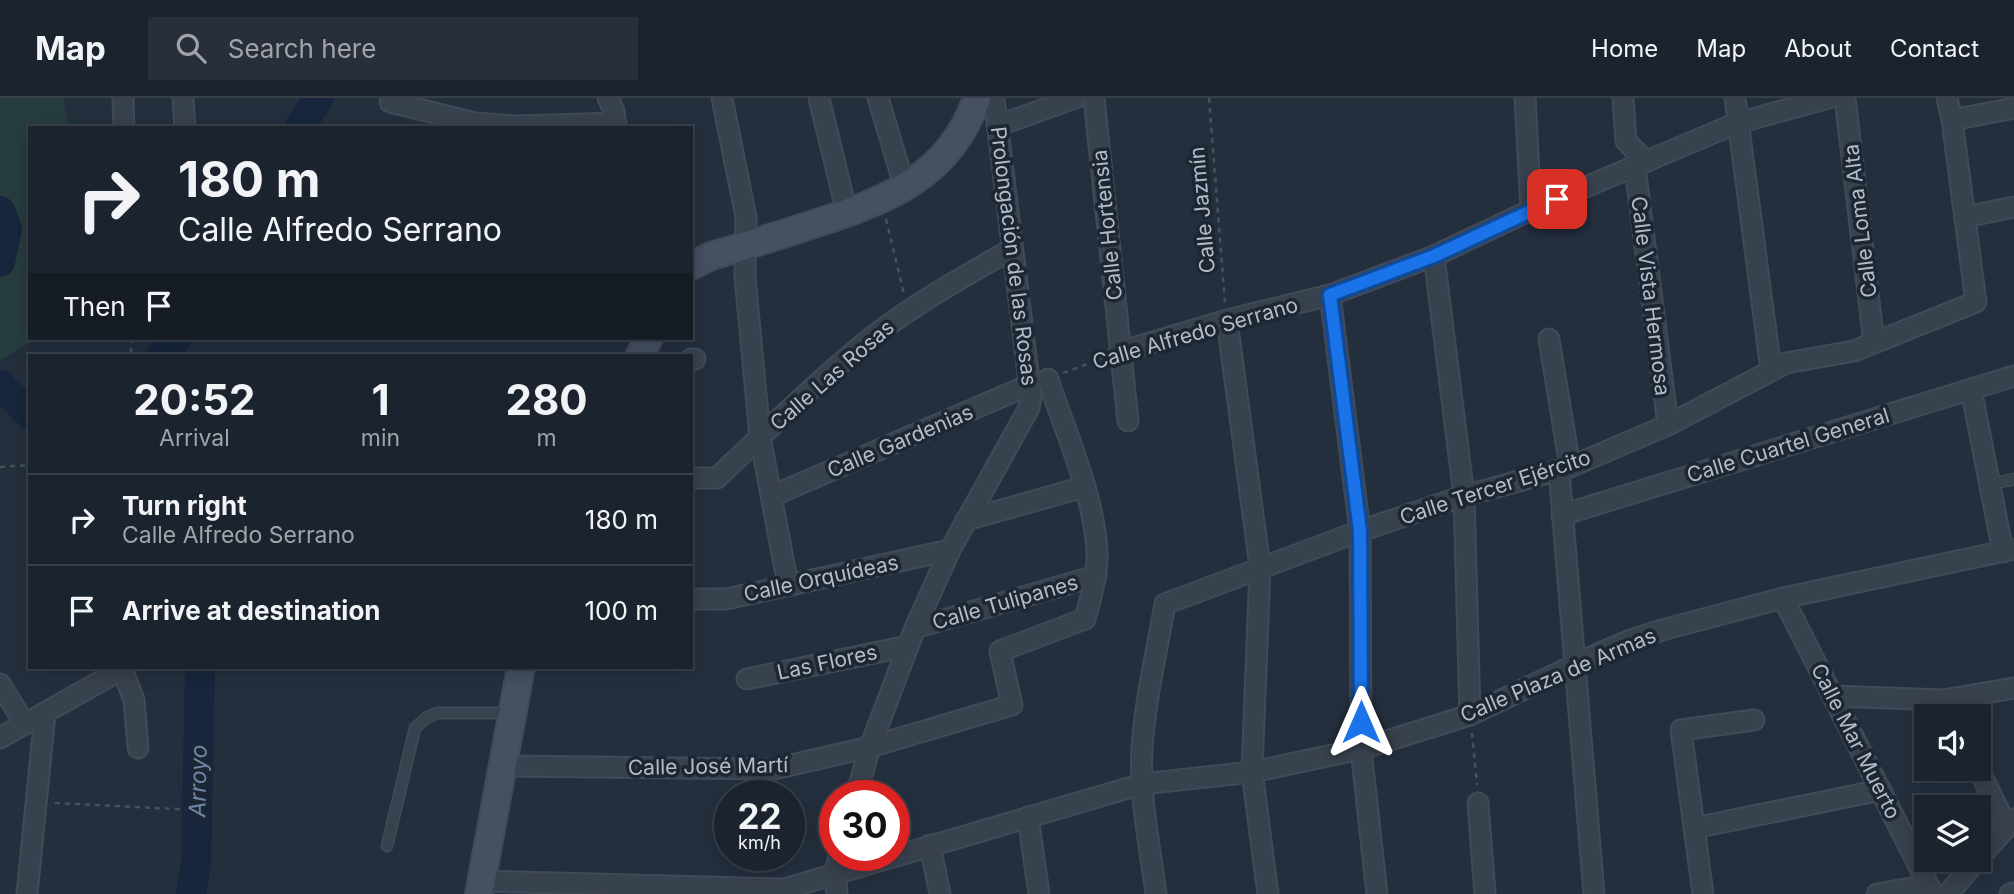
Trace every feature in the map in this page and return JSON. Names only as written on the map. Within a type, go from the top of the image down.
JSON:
[{"type":"main road","points":[[693,265],[711,256],[881,201],[905,188],[928,172],[949,152],[967,126],[977,98]]},
{"type":"main road","points":[[480,887],[521,669]]},
{"type":"street","points":[[123,98],[124,126]]},
{"type":"street","points":[[184,98],[186,126]]},
{"type":"street","points":[[390,102],[475,123],[515,126],[616,125],[608,98]]},
{"type":"street","points":[[722,98],[746,217],[745,277],[760,437],[788,585]]},
{"type":"street","points":[[819,98],[847,213]]},
{"type":"street","points":[[878,98],[905,188]]},
{"type":"street","name":"Prolongación de las Rosas","points":[[861,780],[870,747],[912,637],[950,550],[1025,419],[1031,397],[994,98]]},
{"type":"street","points":[[997,126],[1075,98]]},
{"type":"street","name":"Calle Hortensia","points":[[1094,98],[1128,421]]},
{"type":"street","points":[[1525,98],[1531,210]]},
{"type":"street","name":"Calle Vista Hermosa","points":[[1623,98],[1626,141],[1641,164],[1668,425]]},
{"type":"street","points":[[1735,98],[1771,370]]},
{"type":"street","name":"Calle Alfredo Serrano","points":[[1119,352],[1227,320],[1330,295],[1434,256],[1531,210],[1737,123],[1829,98]]},
{"type":"street","name":"Calle Loma Alta","points":[[1845,98],[1874,343]]},
{"type":"street","points":[[1947,98],[1965,217],[2014,207]]},
{"type":"street","points":[[1952,120],[2014,108]]},
{"type":"street","name":"Calle Tercer Ejército","points":[[1142,785],[1145,716],[1165,604],[1360,531],[1464,496],[1565,469],[1668,425],[1771,370],[1804,358],[1840,355],[1976,302],[1965,217]]},
{"type":"street","name":"Calle Las Rosas","points":[[693,478],[717,478],[856,349],[908,311],[1012,249]]},
{"type":"street","points":[[1434,256],[1464,496],[1470,715]]},
{"type":"street","points":[[1330,295],[1360,531],[1362,749],[1377,894]]},
{"type":"street","points":[[1227,320],[1260,567],[1252,772],[1268,894]]},
{"type":"street","points":[[1549,339],[1565,469],[1562,514],[1594,894]]},
{"type":"street","name":"Calle Cuartel General","points":[[1562,514],[2014,376]]},
{"type":"street","points":[[1048,379],[1084,487],[1097,552],[1096,576]]},
{"type":"street","name":"Calle Gardenias","points":[[772,496],[1029,385]]},
{"type":"street","points":[[1971,388],[1991,484],[2009,551]]},
{"type":"street","points":[[967,520],[1084,487]]},
{"type":"street","name":"Calle Orquídeas","points":[[693,599],[726,599],[950,550]]},
{"type":"street","name":"Calle Plaza de Armas","points":[[480,887],[785,889],[1142,785],[1252,772],[1362,749],[1470,715],[1631,640],[1783,598],[2009,551]]},
{"type":"street","name":"Calle José Martí","points":[[501,766],[774,769],[870,747],[1012,705],[1000,651],[1085,619],[1096,576]]},
{"type":"street","name":"Calle Tulipanes","points":[[912,637],[1096,576]]},
{"type":"street","name":"Calle Mar Muerto","points":[[1783,598],[1931,890]]},
{"type":"street","name":"Las Flores","points":[[747,679],[912,637]]},
{"type":"street","points":[[0,738],[45,714],[115,670],[134,700],[138,748]]},
{"type":"street","points":[[0,684],[24,724]]},
{"type":"street","points":[[1960,704],[2014,688]]},
{"type":"street","points":[[1833,696],[1914,705]]},
{"type":"street","points":[[27,894],[45,714]]},
{"type":"street","points":[[1703,894],[1681,730],[1754,720]]},
{"type":"street","points":[[1986,781],[2010,822],[1991,845]]},
{"type":"street","points":[[1142,785],[1156,894]]},
{"type":"street","points":[[1694,828],[1881,790]]},
{"type":"street","points":[[1478,803],[1485,894]]},
{"type":"street","points":[[1027,817],[1039,894]]},
{"type":"street","points":[[930,845],[940,894]]},
{"type":"street","points":[[1948,894],[1967,872]]},
{"type":"street","points":[[1877,894],[1931,890]]},
{"type":"lane","points":[[1991,484],[2014,479]]},
{"type":"lane","points":[[387,846],[415,728],[436,713],[511,713]]},
{"type":"path","name":"Calle Jazmín","points":[[1209,98],[1227,320]]},
{"type":"path","points":[[881,201],[908,311]]},
{"type":"path","name":"Calle Alfredo Serrano","points":[[1048,379],[1119,352]]},
{"type":"path","points":[[0,467],[28,465]]},
{"type":"path","points":[[1470,715],[1478,803]]},
{"type":"path","points":[[38,802],[195,810]]},
{"type":"green space","points":[[0,98],[63,98],[69,126],[28,126],[28,340],[35,340],[0,360]]},
{"type":"waterway","points":[[300,126],[319,98]]},
{"type":"waterway","points":[[0,211],[7,229],[0,262]]},
{"type":"waterway","points":[[163,354],[174,340]]},
{"type":"waterway","points":[[0,385],[28,413]]},
{"type":"waterway","name":"Arroyo","points":[[191,894],[196,864],[200,669]]},
{"type":"route","points":[[1361,722],[1360,531],[1330,295],[1434,256],[1557,199]]}]
